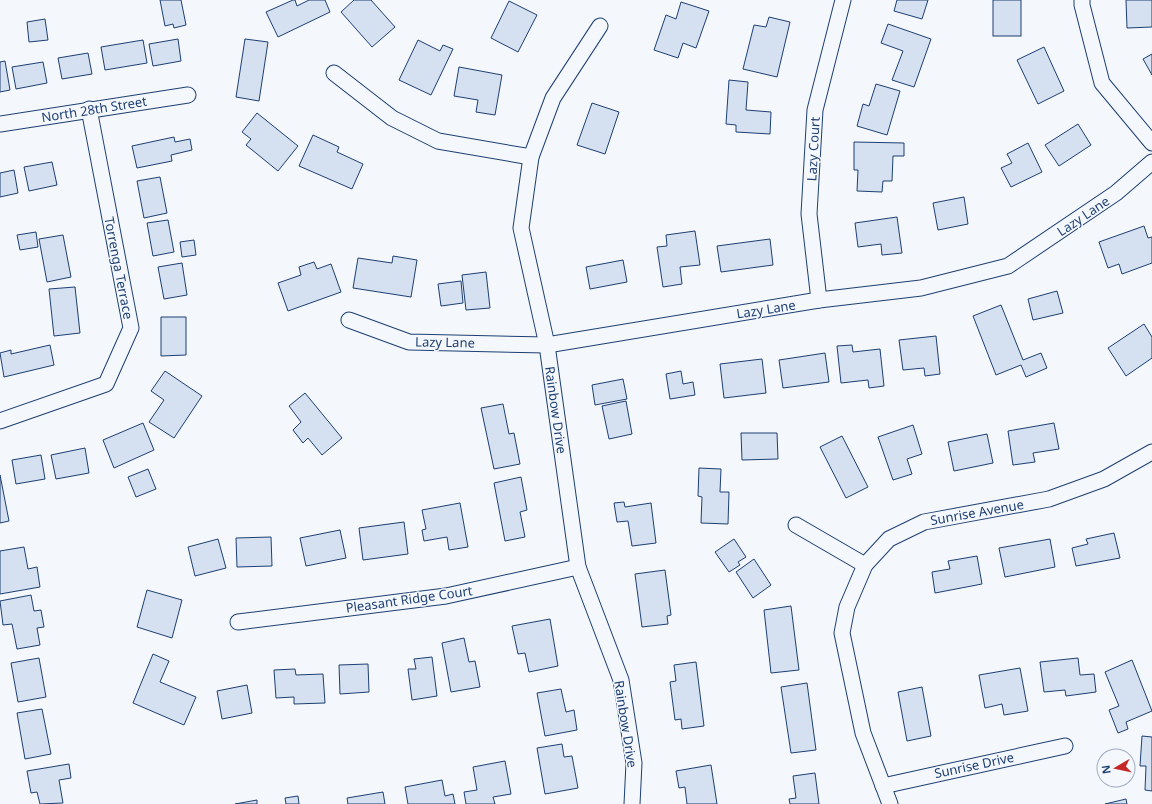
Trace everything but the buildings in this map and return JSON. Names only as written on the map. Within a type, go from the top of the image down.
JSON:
[{"type":"street","name":"Lazy Court","points":[[819,300],[809,214],[815,110],[843,0]]},
{"type":"street","points":[[1082,0],[1102,82],[1152,143]]},
{"type":"street","name":"Rainbow Drive","points":[[600,26],[553,98],[531,158],[521,228],[547,345],[578,567],[621,680],[634,763],[632,804]]},
{"type":"street","points":[[334,73],[392,118],[438,141],[531,158]]},
{"type":"street","name":"North 28th Street","points":[[0,124],[89,109],[188,95]]},
{"type":"street","name":"Torrenga Terrace","points":[[0,421],[106,384],[131,328],[89,109]]},
{"type":"street","name":"Lazy Lane","points":[[349,320],[409,342],[547,345],[819,300],[921,288],[1008,266],[1116,193],[1152,162]]},
{"type":"street","name":"Sunrise Avenue","points":[[890,804],[862,733],[842,633],[847,607],[866,565],[889,539],[924,522],[1049,499],[1104,479],[1152,452]]},
{"type":"street","points":[[796,525],[866,565]]},
{"type":"street","name":"Pleasant Ridge Court","points":[[238,622],[446,596],[578,567]]},
{"type":"street","name":"Sunrise Drive","points":[[883,786],[1065,746]]}]
